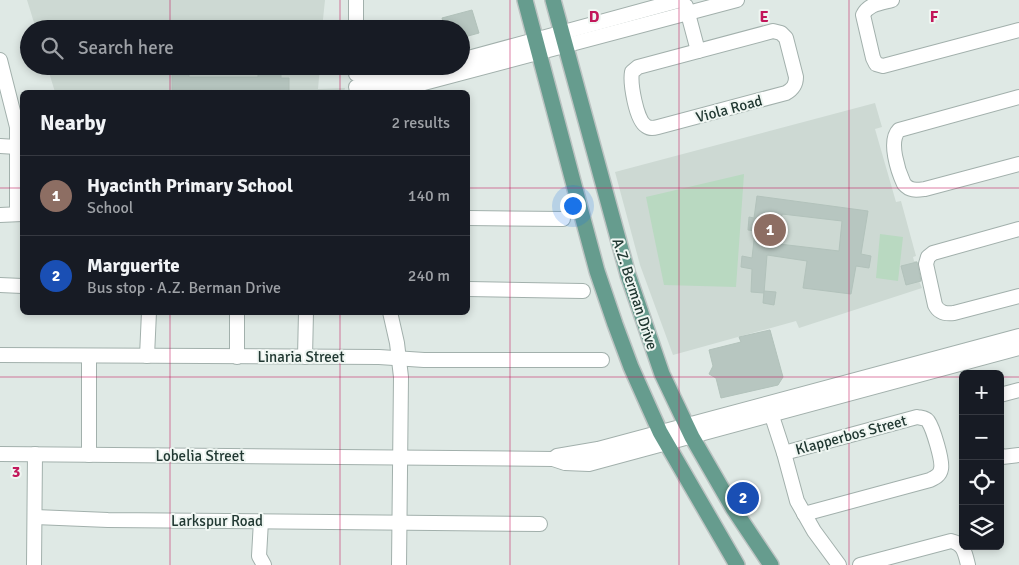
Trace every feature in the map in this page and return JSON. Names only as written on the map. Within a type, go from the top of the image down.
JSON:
[{"type":"main road","name":"A.Z. Berman Drive","points":[[525,0],[583,219],[607,301],[656,440],[737,565]]},
{"type":"main road","name":"A.Z. Berman Drive","points":[[553,0],[628,275],[662,374],[689,431],[733,508],[771,565]]},
{"type":"street","points":[[356,0],[356,20]]},
{"type":"street","points":[[470,67],[684,4],[737,0]]},
{"type":"street","points":[[892,0],[869,6],[863,16],[873,58],[876,64],[882,66],[1019,30]]},
{"type":"street","points":[[684,4],[698,51]]},
{"type":"street","name":"Viola Road","points":[[765,32],[781,33],[786,38],[796,84],[786,93],[658,127],[646,126],[641,121],[631,86],[632,72],[638,67],[698,51],[765,32]]},
{"type":"street","points":[[470,58],[538,46]]},
{"type":"street","points":[[0,60],[16,121],[20,214],[0,214]]},
{"type":"street","points":[[356,80],[397,75]]},
{"type":"street","points":[[356,80],[411,86],[446,75]]},
{"type":"street","points":[[1019,97],[899,130],[894,134],[893,142],[904,184],[908,189],[925,189],[1019,164]]},
{"type":"street","points":[[0,146],[17,147]]},
{"type":"street","points":[[470,218],[563,219]]},
{"type":"street","points":[[1019,229],[933,253],[928,257],[926,264],[935,305],[943,313],[954,313],[1019,296]]},
{"type":"street","points":[[0,285],[20,286]]},
{"type":"street","points":[[470,290],[583,291]]},
{"type":"street","points":[[147,356],[149,315]]},
{"type":"street","points":[[237,315],[237,357]]},
{"type":"street","points":[[305,357],[306,315]]},
{"type":"street","points":[[391,315],[401,377],[399,565]]},
{"type":"street","points":[[770,409],[1019,336]]},
{"type":"street","points":[[770,409],[1019,348]]},
{"type":"street","name":"Linaria Street","points":[[0,355],[602,360]]},
{"type":"street","points":[[89,356],[90,455]]},
{"type":"street","points":[[1004,394],[1019,390]]},
{"type":"street","points":[[770,409],[797,501],[839,565]]},
{"type":"street","name":"Lobelia Street","points":[[0,454],[553,459],[565,463],[589,464],[656,440],[770,409]]},
{"type":"street","name":"Klapperbos Street","points":[[784,453],[917,417],[928,420],[931,427],[942,463],[941,471],[937,476],[930,480],[804,514]]},
{"type":"street","points":[[34,565],[35,454]]},
{"type":"street","points":[[1004,457],[1019,456]]},
{"type":"street","name":"Larkspur Road","points":[[35,517],[108,520],[540,524]]},
{"type":"street","points":[[261,521],[259,556],[264,565]]},
{"type":"street","points":[[860,565],[951,541],[958,542],[964,549],[968,565]]},
{"type":"shaded area","points":[[27,0],[325,0],[323,20],[33,20]]},
{"type":"shaded area","points":[[50,75],[319,75],[318,89],[345,88],[344,90],[54,90]]},
{"type":"shaded area","points":[[875,103],[882,127],[875,129],[896,202],[901,201],[916,256],[913,257],[914,261],[917,261],[923,280],[919,281],[922,288],[799,328],[796,321],[673,355],[640,265],[615,172]]},
{"type":"green space","points":[[744,174],[736,287],[664,285],[646,197]]},
{"type":"green space","points":[[880,234],[903,237],[898,281],[876,278]]},
{"type":"building","points":[[472,10],[479,33],[470,36],[470,20],[443,20],[442,18]]},
{"type":"building","points":[[172,75],[189,75],[189,77],[258,77],[258,75],[281,75],[281,78],[289,78],[289,90],[172,90]]},
{"type":"building","points":[[757,196],[868,211],[861,254],[871,256],[869,268],[856,266],[851,294],[803,288],[807,261],[767,255],[764,293],[751,292],[752,269],[741,267],[742,256],[752,258],[755,231],[748,230],[749,217],[754,218]],"holes":[[[782,214],[842,221],[839,251],[779,244]]]},
{"type":"building","points":[[917,262],[921,281],[906,285],[901,266]]},
{"type":"building","points":[[764,291],[776,292],[774,305],[763,303]]},
{"type":"building","points":[[770,330],[783,377],[778,385],[721,398],[716,378],[709,374],[713,366],[709,350],[741,342],[739,337]]},
{"type":"place","name":"Hyacinth Primary School","points":[[770,230]]},
{"type":"place","name":"Marguerite","points":[[743,498]]}]
